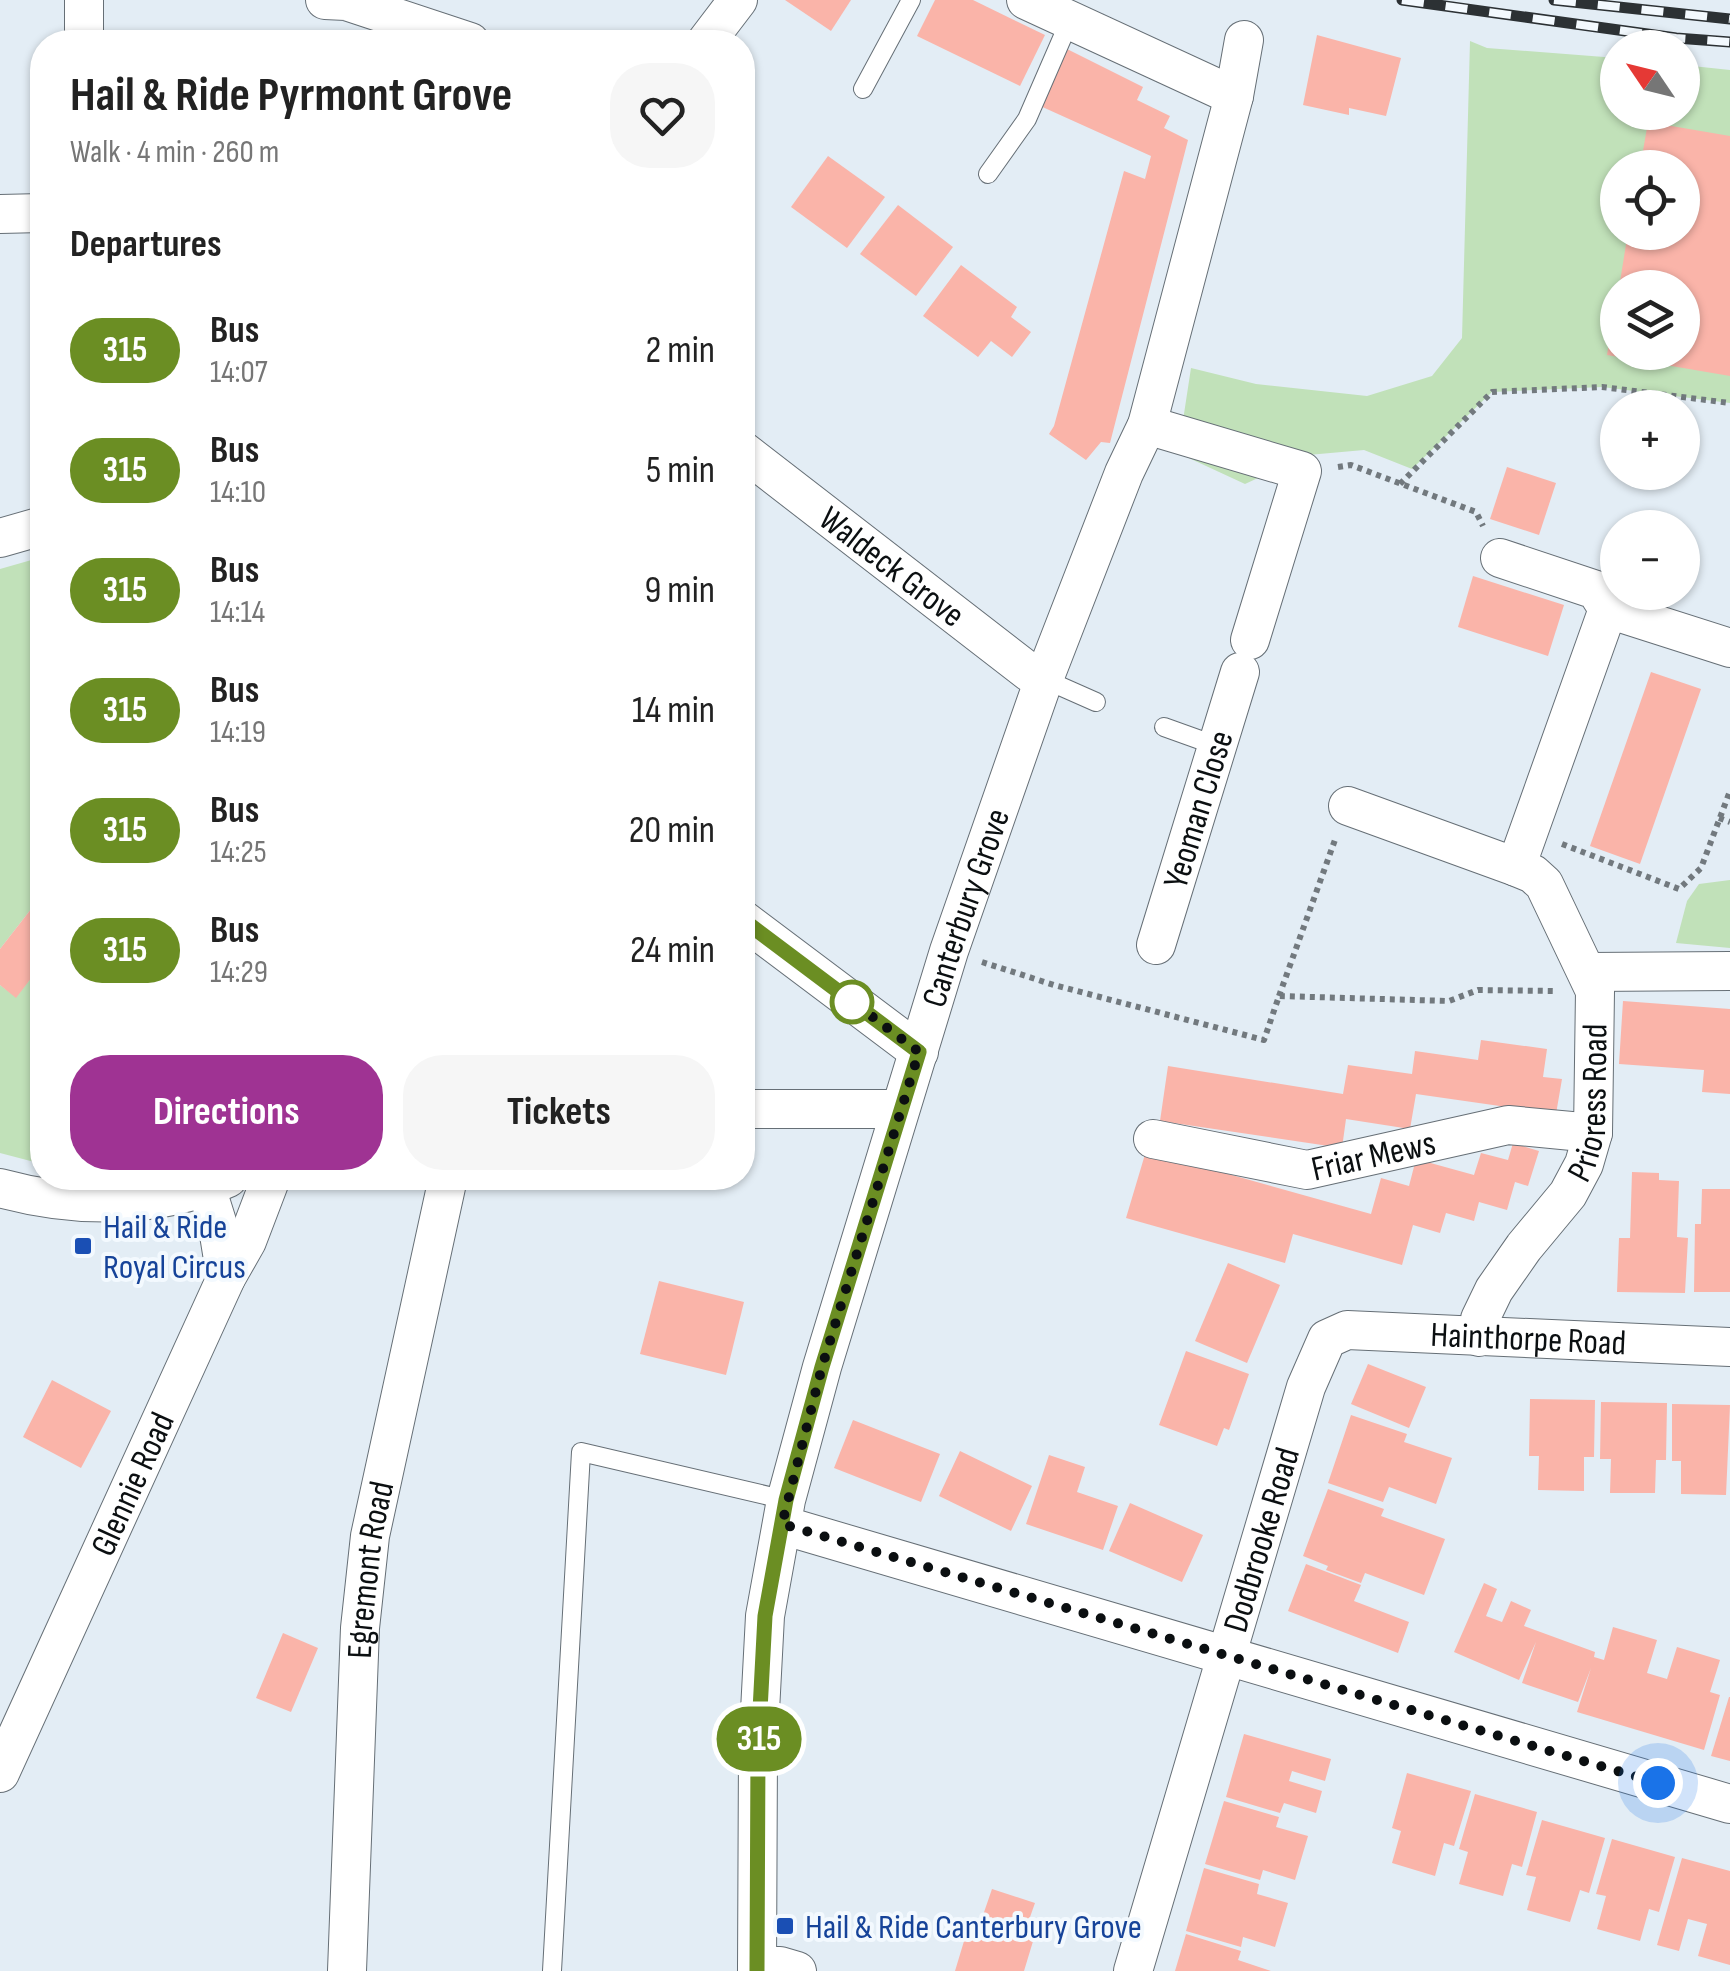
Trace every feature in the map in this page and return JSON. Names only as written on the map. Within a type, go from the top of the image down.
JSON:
[{"type":"street","points":[[84,0],[84,30]]},
{"type":"street","points":[[326,0],[346,1],[434,30]]},
{"type":"street","points":[[715,30],[738,0]]},
{"type":"street","points":[[1026,0],[1234,96]]},
{"type":"street","name":"Canterbury Grove","points":[[757,1968],[758,1748],[765,1616],[784,1512],[949,951],[1044,679],[1146,426],[1234,96],[1244,40]]},
{"type":"street","points":[[0,214],[30,213]]},
{"type":"street","points":[[1146,426],[1302,472]]},
{"type":"street","name":"Waldeck Grove","points":[[755,460],[1029,672],[1044,679]]},
{"type":"street","name":"Yeoman Close","points":[[1156,945],[1302,472]]},
{"type":"street","points":[[0,538],[30,529]]},
{"type":"street","points":[[1500,558],[1596,590],[1600,596]]},
{"type":"street","points":[[1516,867],[1608,610]]},
{"type":"street","points":[[1611,610],[1730,648]]},
{"type":"street","name":"Prioress Road","points":[[1348,806],[1534,874],[1544,884],[1592,982],[1592,1133],[1584,1164],[1568,1194],[1494,1290],[1480,1319],[1479,1336]]},
{"type":"street","points":[[755,929],[919,1052]]},
{"type":"street","points":[[1592,982],[1730,971]]},
{"type":"street","points":[[755,1109],[900,1110]]},
{"type":"street","name":"Friar Mews","points":[[1153,1139],[1307,1170],[1508,1125],[1592,1133]]},
{"type":"street","points":[[0,1188],[42,1198],[86,1202],[128,1202],[181,1190]]},
{"type":"street","points":[[217,1190],[217,1222],[226,1278]]},
{"type":"street","name":"Glennie Road","points":[[0,1773],[246,1241],[265,1190]]},
{"type":"street","name":"Egremont Road","points":[[347,1971],[360,1628],[370,1536],[445,1190]]},
{"type":"street","name":"Hainthorpe Road","points":[[1327,1339],[1347,1330],[1730,1346]]},
{"type":"street","name":"Dodbrooke Road","points":[[1133,1971],[1306,1387],[1327,1339]]},
{"type":"street","points":[[784,1512],[1227,1654],[1730,1804]]},
{"type":"street","points":[[757,1968],[780,1966],[797,1971]]},
{"type":"lane","points":[[863,90],[911,0]]},
{"type":"lane","points":[[988,174],[1027,120],[1070,20]]},
{"type":"lane","points":[[1044,679],[1096,702]]},
{"type":"lane","points":[[1164,727],[1217,746]]},
{"type":"lane","points":[[552,1971],[581,1452],[784,1512]]},
{"type":"path","points":[[1400,484],[1492,392],[1602,388],[1730,404]]},
{"type":"path","points":[[1302,472],[1350,466],[1476,512],[1500,558]]},
{"type":"path","points":[[1528,830],[1679,889],[1700,868],[1730,790]]},
{"type":"path","points":[[949,951],[1054,985],[1264,1040],[1348,806]]},
{"type":"path","points":[[1719,818],[1730,822]]},
{"type":"path","points":[[1278,996],[1450,1002],[1478,990],[1592,982]]},
{"type":"green space","points":[[1470,41],[1487,48],[1600,57],[1600,130],[1700,130],[1700,67],[1730,70],[1730,403],[1700,399],[1700,390],[1602,387],[1492,392],[1412,469],[1364,450],[1308,455],[1245,484],[1178,453],[1191,368],[1256,384],[1367,396],[1432,376],[1462,338]]},
{"type":"green space","points":[[30,560],[30,910],[0,949],[0,569]]},
{"type":"green space","points":[[1730,880],[1730,948],[1676,943],[1687,901],[1699,884]]},
{"type":"green space","points":[[30,979],[30,1161],[0,1153],[0,985],[16,997]]},
{"type":"building","points":[[785,0],[851,0],[831,31]]},
{"type":"building","points":[[935,0],[973,0],[1045,35],[1020,86],[917,36]]},
{"type":"building","points":[[1317,35],[1401,58],[1386,116],[1349,108],[1349,115],[1303,105]]},
{"type":"building","points":[[1065,48],[1143,87],[1137,100],[1170,116],[1164,128],[1188,140],[1110,443],[1101,442],[1086,460],[1049,434],[1124,171],[1145,179],[1151,156],[1038,105]]},
{"type":"building","points":[[1647,130],[1695,130],[1730,136],[1730,376],[1695,370],[1700,370],[1700,270],[1622,270],[1625,250],[1700,250],[1700,150],[1643,150]]},
{"type":"building","points":[[828,156],[885,197],[847,248],[791,207]]},
{"type":"building","points":[[898,205],[953,247],[916,296],[860,254]]},
{"type":"building","points":[[961,265],[1017,307],[1011,317],[1031,332],[1012,357],[991,341],[978,357],[923,316]]},
{"type":"building","points":[[1507,467],[1556,483],[1539,535],[1490,519]]},
{"type":"building","points":[[1473,576],[1564,605],[1548,656],[1458,627]]},
{"type":"building","points":[[1651,672],[1701,689],[1640,864],[1590,846]]},
{"type":"building","points":[[30,910],[30,980],[16,998],[0,985],[0,949]]},
{"type":"building","points":[[1623,1001],[1730,1009],[1730,1094],[1702,1092],[1704,1070],[1619,1064]]},
{"type":"building","points":[[1481,1040],[1547,1049],[1543,1077],[1562,1079],[1556,1114],[1416,1094],[1410,1129],[1346,1119],[1342,1148],[1160,1121],[1168,1066],[1343,1094],[1348,1065],[1412,1074],[1415,1051],[1478,1060]]},
{"type":"building","points":[[1513,1143],[1539,1151],[1528,1186],[1515,1182],[1507,1210],[1479,1202],[1474,1221],[1446,1213],[1440,1233],[1413,1225],[1402,1265],[1293,1234],[1285,1263],[1126,1218],[1146,1151],[1371,1214],[1381,1178],[1409,1186],[1416,1159],[1474,1175],[1481,1153],[1508,1160]]},
{"type":"building","points":[[1632,1172],[1659,1173],[1659,1180],[1679,1181],[1677,1237],[1688,1238],[1685,1293],[1617,1292],[1619,1238],[1630,1238]]},
{"type":"building","points":[[1702,1189],[1730,1189],[1730,1292],[1694,1292],[1695,1224],[1701,1224]]},
{"type":"building","points":[[1228,1263],[1280,1285],[1247,1363],[1195,1341]]},
{"type":"building","points":[[659,1281],[744,1302],[726,1375],[640,1354]]},
{"type":"building","points":[[1186,1351],[1249,1374],[1229,1430],[1224,1428],[1217,1446],[1159,1425]]},
{"type":"building","points":[[1368,1364],[1426,1387],[1409,1428],[1351,1404]]},
{"type":"building","points":[[52,1380],[111,1411],[81,1468],[23,1437]]},
{"type":"building","points":[[1530,1399],[1595,1400],[1594,1457],[1584,1457],[1584,1491],[1538,1490],[1539,1456],[1529,1456]]},
{"type":"building","points":[[1601,1402],[1667,1403],[1666,1460],[1656,1460],[1655,1493],[1610,1493],[1611,1459],[1600,1459]]},
{"type":"building","points":[[1672,1404],[1730,1405],[1726,1495],[1681,1494],[1681,1461],[1672,1461]]},
{"type":"building","points":[[1351,1415],[1407,1434],[1404,1442],[1452,1458],[1436,1504],[1389,1487],[1383,1502],[1328,1483]]},
{"type":"building","points":[[853,1420],[940,1454],[921,1502],[834,1468]]},
{"type":"building","points":[[960,1451],[1032,1486],[1011,1531],[939,1496]]},
{"type":"building","points":[[1049,1455],[1085,1467],[1077,1492],[1118,1506],[1103,1550],[1026,1524]]},
{"type":"building","points":[[1328,1489],[1384,1509],[1381,1516],[1445,1539],[1424,1595],[1365,1573],[1361,1583],[1303,1556]]},
{"type":"building","points":[[1130,1503],[1203,1535],[1182,1582],[1109,1551]]},
{"type":"building","points":[[1306,1564],[1361,1585],[1354,1601],[1409,1622],[1398,1653],[1288,1611]]},
{"type":"building","points":[[1484,1583],[1497,1589],[1486,1616],[1502,1622],[1511,1601],[1531,1610],[1524,1626],[1595,1652],[1594,1657],[1604,1660],[1613,1627],[1657,1640],[1647,1673],[1667,1679],[1677,1647],[1720,1660],[1710,1692],[1720,1695],[1704,1750],[1577,1712],[1591,1668],[1578,1702],[1522,1683],[1536,1642],[1519,1680],[1454,1652]]},
{"type":"building","points":[[283,1633],[318,1648],[291,1712],[256,1698]]},
{"type":"building","points":[[1730,1697],[1730,1761],[1711,1756]]},
{"type":"building","points":[[1244,1734],[1331,1759],[1325,1781],[1292,1771],[1289,1781],[1322,1791],[1316,1813],[1284,1803],[1280,1813],[1226,1797]]},
{"type":"building","points":[[1407,1773],[1471,1791],[1454,1846],[1444,1843],[1435,1876],[1392,1863],[1401,1831],[1392,1828]]},
{"type":"building","points":[[1475,1794],[1537,1812],[1522,1867],[1512,1864],[1503,1896],[1459,1884],[1468,1852],[1459,1849]]},
{"type":"building","points":[[1224,1801],[1279,1817],[1276,1827],[1308,1836],[1295,1880],[1263,1870],[1260,1880],[1205,1864]]},
{"type":"building","points":[[1542,1820],[1605,1838],[1589,1893],[1580,1890],[1570,1922],[1527,1910],[1536,1877],[1526,1875]]},
{"type":"building","points":[[1612,1839],[1675,1857],[1659,1912],[1649,1909],[1640,1941],[1597,1929],[1606,1896],[1596,1894]]},
{"type":"building","points":[[1682,1858],[1730,1871],[1730,1965],[1698,1956],[1707,1924],[1688,1919],[1679,1951],[1657,1945]]},
{"type":"building","points":[[1204,1868],[1259,1884],[1257,1894],[1288,1903],[1275,1947],[1243,1937],[1241,1947],[1186,1931]]},
{"type":"building","points":[[992,1889],[1035,1903],[1024,1934],[1034,1938],[1024,1971],[955,1971],[971,1918],[981,1921]]},
{"type":"building","points":[[1186,1934],[1241,1951],[1238,1960],[1271,1971],[1175,1971]]},
{"type":"railway","points":[[1402,0],[1730,42]]},
{"type":"railway","points":[[1554,0],[1730,19]]},
{"type":"bus line","name":"315","points":[[755,929],[919,1052],[822,1367],[786,1500],[765,1616],[758,1748],[757,1971]]},
{"type":"place","name":"Hail & Ride Royal Circus","points":[[83,1246]]},
{"type":"place","name":"Hail & Ride Canterbury Grove","points":[[785,1926]]},
{"type":"route","points":[[852,1002],[841,993],[919,1052],[822,1367],[782,1524],[1658,1783]]}]
